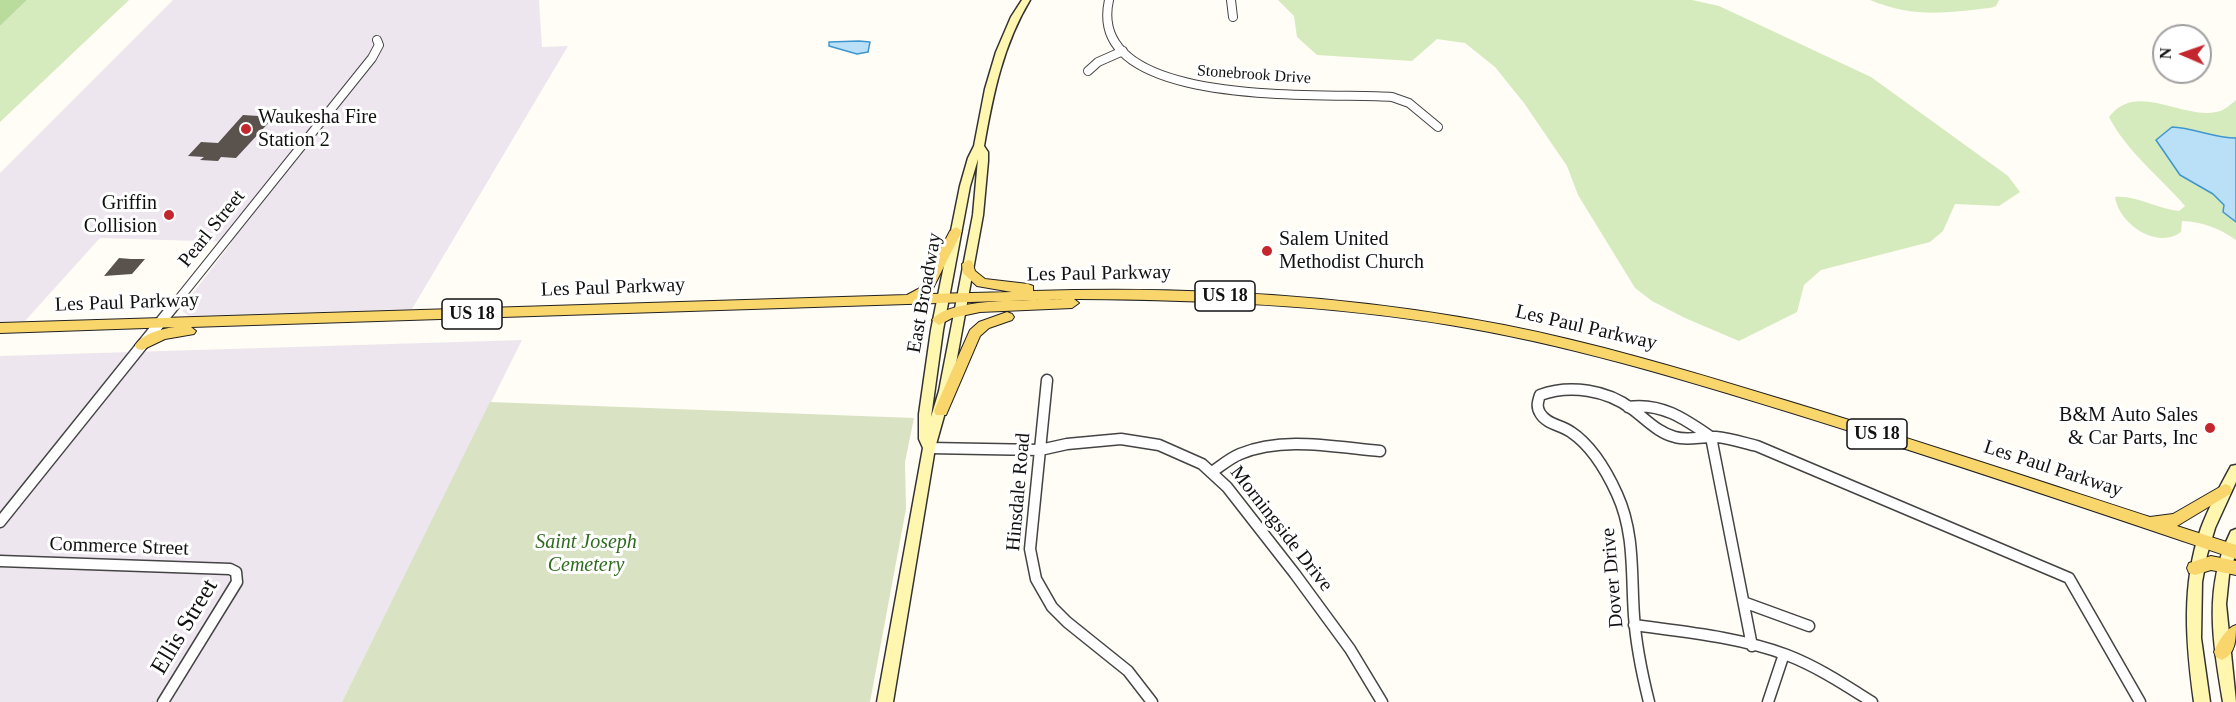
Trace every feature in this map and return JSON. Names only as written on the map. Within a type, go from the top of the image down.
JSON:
[{"type":"main road","name":"East Broadway","points":[[929,448],[925,439],[925,414],[939,320],[965,186],[979,146],[995,69],[1006,37],[1026,0]]},
{"type":"main road","name":"East Broadway","points":[[885,702],[929,448],[941,411],[981,189],[983,152],[979,146]]},
{"type":"main road","points":[[902,300],[915,297],[925,291],[956,231]]},
{"type":"main road","points":[[968,264],[969,273],[982,283],[1066,295]]},
{"type":"main road","points":[[939,320],[945,314],[959,309],[1068,303],[1121,294]]},
{"type":"main road","name":"Les Paul Parkway","points":[[0,328],[943,299],[959,309],[1066,295],[1206,295],[1317,303],[1434,318],[1568,344],[1707,381],[2140,520],[2200,554],[2231,558]]},
{"type":"main road","points":[[941,411],[975,333],[984,325],[1007,317]]},
{"type":"main road","points":[[142,345],[155,336],[167,332],[272,328],[347,318]]},
{"type":"main road","points":[[2202,702],[2194,654],[2193,609],[2200,554],[2224,490],[2236,470]]},
{"type":"main road","points":[[2140,520],[2157,522],[2176,520],[2224,490]]},
{"type":"main road","points":[[2200,554],[2211,563],[2231,558]]},
{"type":"main road","points":[[2231,558],[2220,594],[2222,652],[2232,702]]},
{"type":"main road","points":[[2222,652],[2236,632]]},
{"type":"street","name":"Stonebrook Drive","points":[[1109,0],[1106,9],[1108,26],[1123,51],[1156,73],[1198,86],[1232,90],[1392,97],[1409,103],[1438,127]]},
{"type":"street","points":[[1231,0],[1233,17]]},
{"type":"street","name":"Pearl Street","points":[[0,522],[372,58],[378,45],[377,40]]},
{"type":"street","points":[[1088,71],[1098,62],[1123,51]]},
{"type":"street","name":"Hinsdale Road","points":[[1047,381],[1030,549],[1036,579],[1052,607],[1067,622],[1128,671],[1152,702]]},
{"type":"street","name":"Dover Drive","points":[[1629,407],[1603,395],[1569,389],[1548,391],[1540,395],[1537,404],[1540,413],[1552,423],[1571,432],[1596,456],[1627,520],[1632,548],[1637,651],[1649,702]]},
{"type":"street","points":[[1629,407],[1644,403],[1677,414],[1711,436],[1757,446],[2068,578],[2140,702]]},
{"type":"street","points":[[1629,407],[1646,422],[1671,436],[1687,440],[1711,436]]},
{"type":"street","points":[[1711,436],[1746,603],[1752,646]]},
{"type":"street","name":"Morningside Drive","points":[[929,448],[1040,450],[1106,439],[1138,440],[1181,454],[1212,472],[1227,487],[1350,648],[1382,702]]},
{"type":"street","points":[[1212,472],[1239,454],[1274,446],[1380,451]]},
{"type":"street","name":"Commerce Street","points":[[0,561],[230,569],[236,572]]},
{"type":"street","name":"Ellis Street","points":[[163,702],[237,582],[236,572]]},
{"type":"street","points":[[1746,603],[1809,626]]},
{"type":"street","points":[[1634,625],[1784,654],[1825,674],[1872,702]]},
{"type":"street","points":[[1768,702],[1784,654]]},
{"type":"shaded area","points":[[173,0],[539,0],[542,47],[568,46],[412,309],[189,316],[183,312],[183,306],[232,242],[100,238],[25,321],[0,322],[0,173]]},
{"type":"shaded area","points":[[522,340],[342,702],[0,702],[0,356]]},
{"type":"green space","points":[[0,0],[27,0],[0,26]]},
{"type":"green space","points":[[27,0],[129,0],[0,122],[0,26]]},
{"type":"green space","points":[[1278,0],[1692,0],[1719,6],[1871,77],[2008,176],[2020,192],[1999,206],[1955,204],[1943,231],[1930,242],[1821,270],[1804,285],[1797,312],[1739,341],[1685,318],[1652,301],[1635,288],[1578,195],[1567,166],[1524,103],[1495,67],[1465,43],[1437,39],[1412,61],[1317,55],[1297,37],[1294,16]]},
{"type":"green space","points":[[1870,0],[1999,0],[1996,6],[1990,8],[1929,13],[1901,10]]},
{"type":"green space","points":[[2236,100],[2236,240],[2210,226],[2190,222],[2182,221],[2181,232],[2171,237],[2161,238],[2151,236],[2131,225],[2118,207],[2115,197],[2131,198],[2179,211],[2185,206],[2134,153],[2109,117],[2120,107],[2132,102],[2145,101],[2202,113],[2222,110]]},
{"type":"green space","name":"Saint Joseph Cemetery","points":[[490,402],[914,418],[905,462],[906,509],[870,702],[342,702]]},
{"type":"water","points":[[829,42],[870,42],[868,52],[857,54],[829,46]]},
{"type":"water","points":[[2172,127],[2236,138],[2236,222],[2223,212],[2224,205],[2213,194],[2180,175],[2156,140]]},
{"type":"building","name":"Waukesha Fire Station 2","points":[[243,115],[274,117],[236,158],[221,157],[218,161],[200,160],[204,157],[188,156],[201,142],[218,143]]},
{"type":"building","points":[[119,258],[145,259],[132,274],[104,276]]},
{"type":"place","name":"Waukesha Fire Station 2","points":[[246,129]]},
{"type":"place","name":"Griffin Collision","points":[[169,215]]},
{"type":"place","name":"Salem United Methodist Church","points":[[1267,251]]},
{"type":"place","name":"B&M Auto Sales & Car Parts, Inc","points":[[2210,428]]}]
